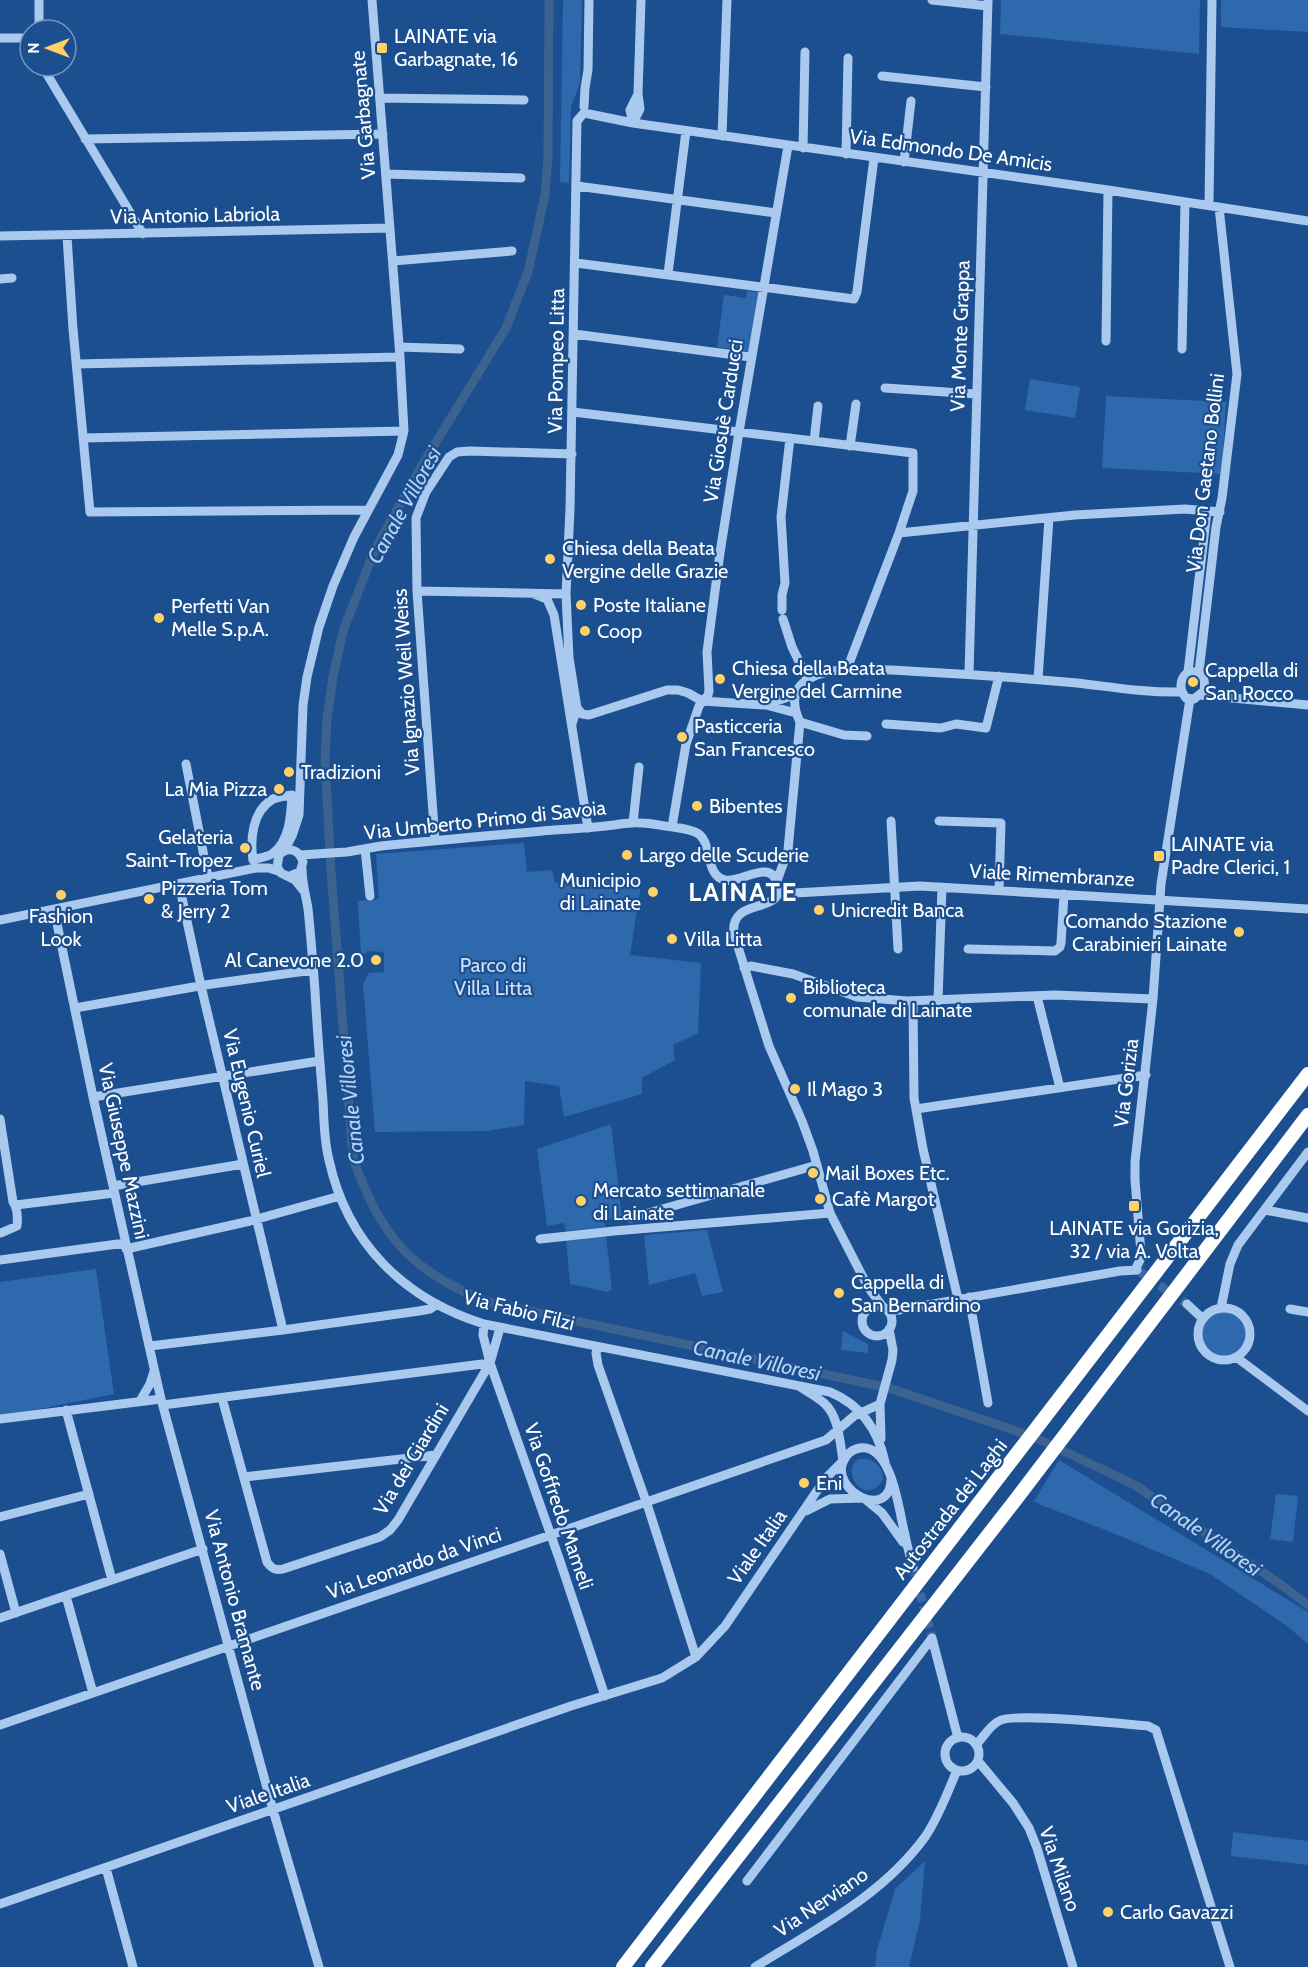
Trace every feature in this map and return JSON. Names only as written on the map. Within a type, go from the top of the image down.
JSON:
[{"type":"highway","name":"Autostrada dei Laghi","points":[[623,1967],[1308,1074]]},
{"type":"highway","points":[[652,1967],[1017,1498],[1308,1115]]},
{"type":"highway","points":[[660,1967],[703,1903]]},
{"type":"street","points":[[39,0],[39,18]]},
{"type":"street","name":"Via Garbagnate","points":[[292,836],[299,815],[303,705],[315,641],[333,586],[368,510],[398,455],[404,431],[372,0]]},
{"type":"street","name":"Via Pompeo Litta","points":[[588,828],[572,724],[566,594],[573,412],[577,121],[586,111],[591,77],[588,70],[589,0]]},
{"type":"street","points":[[633,123],[639,112],[640,0]]},
{"type":"street","points":[[722,136],[727,0]]},
{"type":"street","points":[[932,0],[988,3]]},
{"type":"street","points":[[1209,205],[1212,0]]},
{"type":"street","name":"Via Monte Grappa","points":[[969,674],[988,3]]},
{"type":"street","points":[[0,39],[18,38]]},
{"type":"street","points":[[803,148],[805,52]]},
{"type":"street","points":[[846,154],[848,58]]},
{"type":"street","points":[[882,76],[986,87]]},
{"type":"street","points":[[49,78],[142,234]]},
{"type":"street","points":[[380,98],[524,100]]},
{"type":"street","points":[[904,162],[911,101]]},
{"type":"street","name":"Via Edmondo De Amicis","points":[[586,111],[633,123],[1108,190],[1308,221]]},
{"type":"street","points":[[668,274],[686,131]]},
{"type":"street","points":[[85,139],[383,134]]},
{"type":"street","name":"Via Giosuè Carducci","points":[[672,827],[686,744],[702,701],[708,696],[709,691],[708,644],[751,357],[788,146]]},
{"type":"street","points":[[576,263],[839,298],[855,298],[874,158]]},
{"type":"street","points":[[386,174],[521,178]]},
{"type":"street","points":[[577,186],[776,213]]},
{"type":"street","points":[[1106,341],[1108,190]]},
{"type":"street","points":[[1182,349],[1185,202]]},
{"type":"street","name":"Via Don Gaetano Bollini","points":[[1199,672],[1237,374],[1219,207]]},
{"type":"street","name":"Via Antonio Labriola","points":[[0,237],[390,228]]},
{"type":"street","points":[[67,236],[90,512],[368,510]]},
{"type":"street","points":[[393,261],[512,252]]},
{"type":"street","points":[[0,279],[12,278]]},
{"type":"street","points":[[574,334],[751,357]]},
{"type":"street","points":[[399,347],[460,349]]},
{"type":"street","points":[[76,364],[400,357]]},
{"type":"street","points":[[885,387],[976,394]]},
{"type":"street","points":[[850,446],[856,404]]},
{"type":"street","points":[[814,441],[818,406]]},
{"type":"street","points":[[573,412],[912,453],[913,491],[847,669]]},
{"type":"street","points":[[83,438],[404,431]]},
{"type":"street","points":[[790,438],[781,517],[785,583],[782,595],[783,614],[805,682]]},
{"type":"street","name":"Via Ignazio Weil Weiss","points":[[435,841],[417,591],[418,511],[426,492],[448,457],[457,452],[572,454]]},
{"type":"street","points":[[899,533],[1048,518],[1165,510],[1220,512]]},
{"type":"street","name":"Via Don Gaetano Bollini","points":[[1188,672],[1207,511]]},
{"type":"street","points":[[1038,680],[1048,518]]},
{"type":"street","points":[[417,591],[566,594]]},
{"type":"street","points":[[534,594],[547,599],[553,611],[566,610]]},
{"type":"street","name":"Via Pompeo Litta","points":[[553,611],[573,707]]},
{"type":"street","points":[[765,705],[794,695],[805,682],[817,675],[847,669],[999,676],[1182,692]]},
{"type":"street","points":[[1202,692],[1205,680],[1203,675],[1199,672],[1188,672],[1181,682],[1182,692],[1186,698],[1190,699],[1202,692],[1222,697],[1308,705]]},
{"type":"street","points":[[886,724],[941,728],[957,724],[986,728],[999,676]]},
{"type":"street","points":[[573,707],[582,714],[589,715],[667,690],[678,690],[702,701],[765,705],[844,735],[867,736]]},
{"type":"street","points":[[794,695],[794,706],[798,718],[788,850],[770,902],[742,911],[735,919],[734,934],[763,1030],[802,1121],[830,1213],[868,1287],[892,1319],[885,1334],[878,1336],[869,1334],[862,1326],[868,1287]]},
{"type":"street","name":"Via Gorizia","points":[[969,1297],[1136,1270],[1140,1260],[1136,1162],[1153,999],[1161,884],[1190,699]]},
{"type":"street","points":[[186,764],[208,877]]},
{"type":"street","points":[[633,823],[639,767]]},
{"type":"street","points":[[292,795],[291,815],[283,842],[272,854],[254,864],[251,847],[255,820],[273,799],[292,795]]},
{"type":"street","points":[[891,821],[898,949]]},
{"type":"street","points":[[939,821],[1001,823],[999,890]]},
{"type":"street","name":"Via Umberto Primo di Savoia","points":[[302,853],[347,852],[381,846],[633,823],[696,832],[701,836],[714,871],[722,879]]},
{"type":"street","points":[[254,864],[278,871],[283,875],[297,874],[302,869],[302,853],[292,836],[276,862],[278,871]]},
{"type":"street","points":[[365,849],[370,896]]},
{"type":"street","points":[[0,920],[179,884],[254,864],[280,854],[302,853]]},
{"type":"street","name":"Via Fabio Filzi","points":[[302,869],[314,970],[328,1158],[340,1196],[357,1231],[387,1269],[403,1283],[436,1305],[484,1324],[817,1388],[841,1397],[861,1413],[872,1427],[881,1444],[885,1462]]},
{"type":"street","name":"Viale Rimembranze","points":[[722,879],[731,880],[765,872],[772,875],[777,887],[793,894],[895,887],[942,887],[1308,909]]},
{"type":"street","points":[[290,876],[303,890]]},
{"type":"street","name":"Via Eugenio Curiel","points":[[179,884],[283,1330]]},
{"type":"street","points":[[938,1001],[942,887]]},
{"type":"street","points":[[968,950],[1050,952],[1058,950],[1064,894]]},
{"type":"street","name":"Via Giuseppe Mazzini","points":[[54,909],[125,1246],[162,1402]]},
{"type":"street","points":[[744,968],[751,966],[793,974],[857,996],[913,1001],[1055,995],[1153,999]]},
{"type":"street","points":[[75,1008],[201,986],[314,970]]},
{"type":"street","points":[[1037,996],[1060,1088]]},
{"type":"street","points":[[913,1001],[912,1075],[916,1109],[958,1299]]},
{"type":"street","points":[[93,1097],[319,1061]]},
{"type":"street","points":[[916,1109],[1146,1075]]},
{"type":"street","points":[[0,1119],[13,1202],[18,1219],[17,1226],[1,1233]]},
{"type":"street","points":[[1221,1308],[1230,1264],[1238,1245],[1308,1152]]},
{"type":"street","points":[[16,1206],[243,1164]]},
{"type":"street","points":[[631,1218],[817,1165]]},
{"type":"street","points":[[0,1260],[125,1246],[256,1219],[340,1196]]},
{"type":"street","points":[[1265,1210],[1308,1218]]},
{"type":"street","points":[[540,1239],[830,1213]]},
{"type":"street","points":[[866,1310],[874,1306],[899,1310],[969,1297],[987,1403]]},
{"type":"street","points":[[1186,1304],[1203,1318]]},
{"type":"street","points":[[150,1346],[430,1309],[436,1305]]},
{"type":"street","points":[[1221,1308],[1235,1311],[1245,1320],[1249,1326],[1249,1340],[1240,1354],[1221,1360],[1207,1354],[1199,1341],[1198,1333],[1203,1318],[1221,1308]]},
{"type":"street","points":[[1290,1309],[1308,1312]]},
{"type":"street","name":"Via Goffredo Mameli","points":[[484,1324],[483,1335],[490,1363],[551,1536],[601,1697]]},
{"type":"street","points":[[0,1419],[140,1401],[162,1402],[222,1398],[490,1363],[500,1328]]},
{"type":"street","points":[[881,1444],[880,1404],[892,1359],[889,1329]]},
{"type":"street","points":[[878,1336],[892,1359]]},
{"type":"street","points":[[598,1347],[596,1353],[598,1365],[646,1502],[696,1657]]},
{"type":"street","points":[[1240,1354],[1250,1367],[1308,1411]]},
{"type":"street","name":"Via dei Giardini","points":[[222,1398],[267,1562],[270,1567],[279,1570],[380,1537],[390,1530],[490,1363]]},
{"type":"street","points":[[140,1401],[150,1384],[155,1369]]},
{"type":"street","name":"Via Fabio Filzi","points":[[796,1385],[826,1406],[834,1418],[843,1461]]},
{"type":"street","name":"Via Antonio Bramante","points":[[162,1402],[273,1810],[319,1967]]},
{"type":"street","name":"Via Leonardo da Vinci","points":[[0,1725],[813,1445],[826,1440],[845,1423],[880,1404]]},
{"type":"street","points":[[66,1410],[112,1580]]},
{"type":"street","points":[[908,1549],[889,1522],[843,1479],[841,1469],[843,1461],[851,1452],[862,1448],[873,1450],[885,1462],[913,1567]]},
{"type":"street","points":[[244,1477],[436,1455]]},
{"type":"street","name":"Viale Italia","points":[[0,1904],[632,1687],[678,1668],[696,1657],[709,1643],[740,1603],[825,1479],[843,1461]]},
{"type":"street","points":[[864,1499],[877,1500],[885,1496],[890,1489],[891,1479]]},
{"type":"street","points":[[0,1517],[88,1494]]},
{"type":"street","name":"Viale Italia","points":[[804,1512],[830,1500],[864,1499]]},
{"type":"street","points":[[0,1618],[203,1549]]},
{"type":"street","points":[[0,1554],[16,1613]]},
{"type":"street","points":[[66,1596],[93,1693]]},
{"type":"street","points":[[747,1881],[932,1638],[958,1738]]},
{"type":"street","points":[[976,1745],[998,1721],[1011,1718],[1077,1720],[1148,1726],[1156,1730],[1230,1967]]},
{"type":"street","points":[[958,1738],[970,1739],[976,1745],[979,1750],[978,1761],[975,1765],[967,1770],[957,1770],[949,1765],[945,1756],[950,1743],[958,1738]]},
{"type":"street","name":"Via Milano","points":[[978,1761],[1013,1803],[1029,1828],[1073,1967]]},
{"type":"street","name":"Via Nerviano","points":[[755,1967],[856,1904],[896,1871],[926,1835],[957,1770]]},
{"type":"street","points":[[106,1868],[133,1967]]},
{"type":"green space","points":[[563,0],[582,0],[580,83],[571,107],[569,183],[560,182]]},
{"type":"green space","points":[[1001,0],[1200,0],[1199,54],[1000,34]]},
{"type":"green space","points":[[1221,0],[1308,0],[1308,32],[1221,27]]},
{"type":"green space","points":[[747,291],[759,292],[749,351],[717,347],[724,295],[746,298]]},
{"type":"green space","points":[[1030,379],[1080,387],[1075,418],[1025,410]]},
{"type":"green space","points":[[1106,396],[1226,402],[1222,474],[1102,468]]},
{"type":"green space","name":"Parco di Villa Litta","points":[[524,843],[527,872],[552,870],[555,883],[642,878],[630,955],[701,963],[698,1033],[673,1045],[675,1060],[642,1078],[642,1094],[564,1117],[559,1086],[525,1081],[524,1125],[488,1131],[375,1132],[363,984],[369,973],[384,972],[384,952],[367,951],[366,954],[361,954],[358,901],[379,899],[376,854]]},
{"type":"green space","points":[[611,1124],[622,1217],[604,1220],[605,1227],[566,1231],[564,1223],[547,1226],[537,1149]]},
{"type":"green space","points":[[707,1230],[723,1292],[702,1296],[695,1273],[649,1285],[644,1235]]},
{"type":"green space","points":[[606,1236],[612,1290],[608,1292],[570,1284],[566,1240]]},
{"type":"green space","points":[[96,1269],[114,1394],[0,1417],[0,1282]]},
{"type":"green space","points":[[1224,1312],[1240,1318],[1246,1334],[1240,1350],[1224,1356],[1208,1350],[1202,1334],[1208,1318]]},
{"type":"green space","points":[[843,1331],[868,1344],[868,1353],[841,1350]]},
{"type":"green space","points":[[858,1459],[868,1459],[879,1466],[883,1480],[876,1488],[862,1489],[853,1479],[853,1465]]},
{"type":"green space","points":[[1059,1460],[1308,1612],[1308,1644],[1287,1626],[1210,1574],[1034,1501]]},
{"type":"green space","points":[[1276,1494],[1298,1496],[1293,1542],[1270,1539]]},
{"type":"green space","points":[[1233,1832],[1308,1841],[1308,1865],[1231,1856]]},
{"type":"green space","points":[[925,1861],[920,1920],[909,1967],[875,1967],[877,1950],[895,1889]]},
{"type":"waterway","name":"Canale Villoresi","points":[[549,0],[548,157],[545,195],[528,272],[506,328],[422,465],[375,549],[343,631],[333,677],[327,719],[325,760],[331,871],[353,1158],[364,1186],[387,1230],[418,1264],[438,1278],[488,1302],[889,1388],[1034,1437],[1135,1485],[1308,1605]]},
{"type":"tunnel","points":[[1137,1270],[1187,1304]]},
{"type":"tunnel","points":[[913,1567],[932,1638]]},
{"type":"place","name":"LAINATE via Garbagnate, 16","points":[[382,48]]},
{"type":"place","name":"Chiesa della Beata Vergine delle Grazie","points":[[550,559]]},
{"type":"place","name":"Poste Italiane","points":[[581,605]]},
{"type":"place","name":"Perfetti Van Melle S.p.A.","points":[[159,618]]},
{"type":"place","name":"Coop","points":[[585,631]]},
{"type":"place","name":"Chiesa della Beata Vergine del Carmine","points":[[720,679]]},
{"type":"place","name":"Cappella di San Rocco","points":[[1193,682]]},
{"type":"place","name":"Pasticceria San Francesco","points":[[682,737]]},
{"type":"place","name":"Tradizioni","points":[[289,772]]},
{"type":"place","name":"La Mia Pizza","points":[[279,789]]},
{"type":"place","name":"Bibentes","points":[[697,806]]},
{"type":"place","name":"Gelateria Saint-Tropez","points":[[245,848]]},
{"type":"place","name":"Largo delle Scuderie","points":[[627,855]]},
{"type":"place","name":"LAINATE via Padre Clerici, 1","points":[[1159,856]]},
{"type":"place","name":"Municipio di Lainate","points":[[653,892]]},
{"type":"place","name":"Fashion Look","points":[[61,895]]},
{"type":"place","name":"Pizzeria Tom & Jerry 2","points":[[149,899]]},
{"type":"place","name":"Unicredit Banca","points":[[819,910]]},
{"type":"place","name":"Comando Stazione Carabinieri Lainate","points":[[1239,932]]},
{"type":"place","name":"Villa Litta","points":[[672,939]]},
{"type":"place","name":"Al Canevone 2.0","points":[[376,960]]},
{"type":"place","name":"Biblioteca comunale di Lainate","points":[[791,998]]},
{"type":"place","name":"Il Mago 3","points":[[795,1089]]},
{"type":"place","name":"Mail Boxes Etc.","points":[[813,1173]]},
{"type":"place","name":"Cafè Margot","points":[[820,1199]]},
{"type":"place","name":"Mercato settimanale di Lainate","points":[[581,1201]]},
{"type":"place","name":"LAINATE via Gorizia, 32 / via A. Volta","points":[[1134,1206]]},
{"type":"place","name":"Cappella di San Bernardino","points":[[839,1293]]},
{"type":"place","name":"Eni","points":[[804,1483]]},
{"type":"place","name":"Carlo Gavazzi","points":[[1108,1912]]},
{"type":"district","name":"LAINATE","points":[[743,892]]}]
